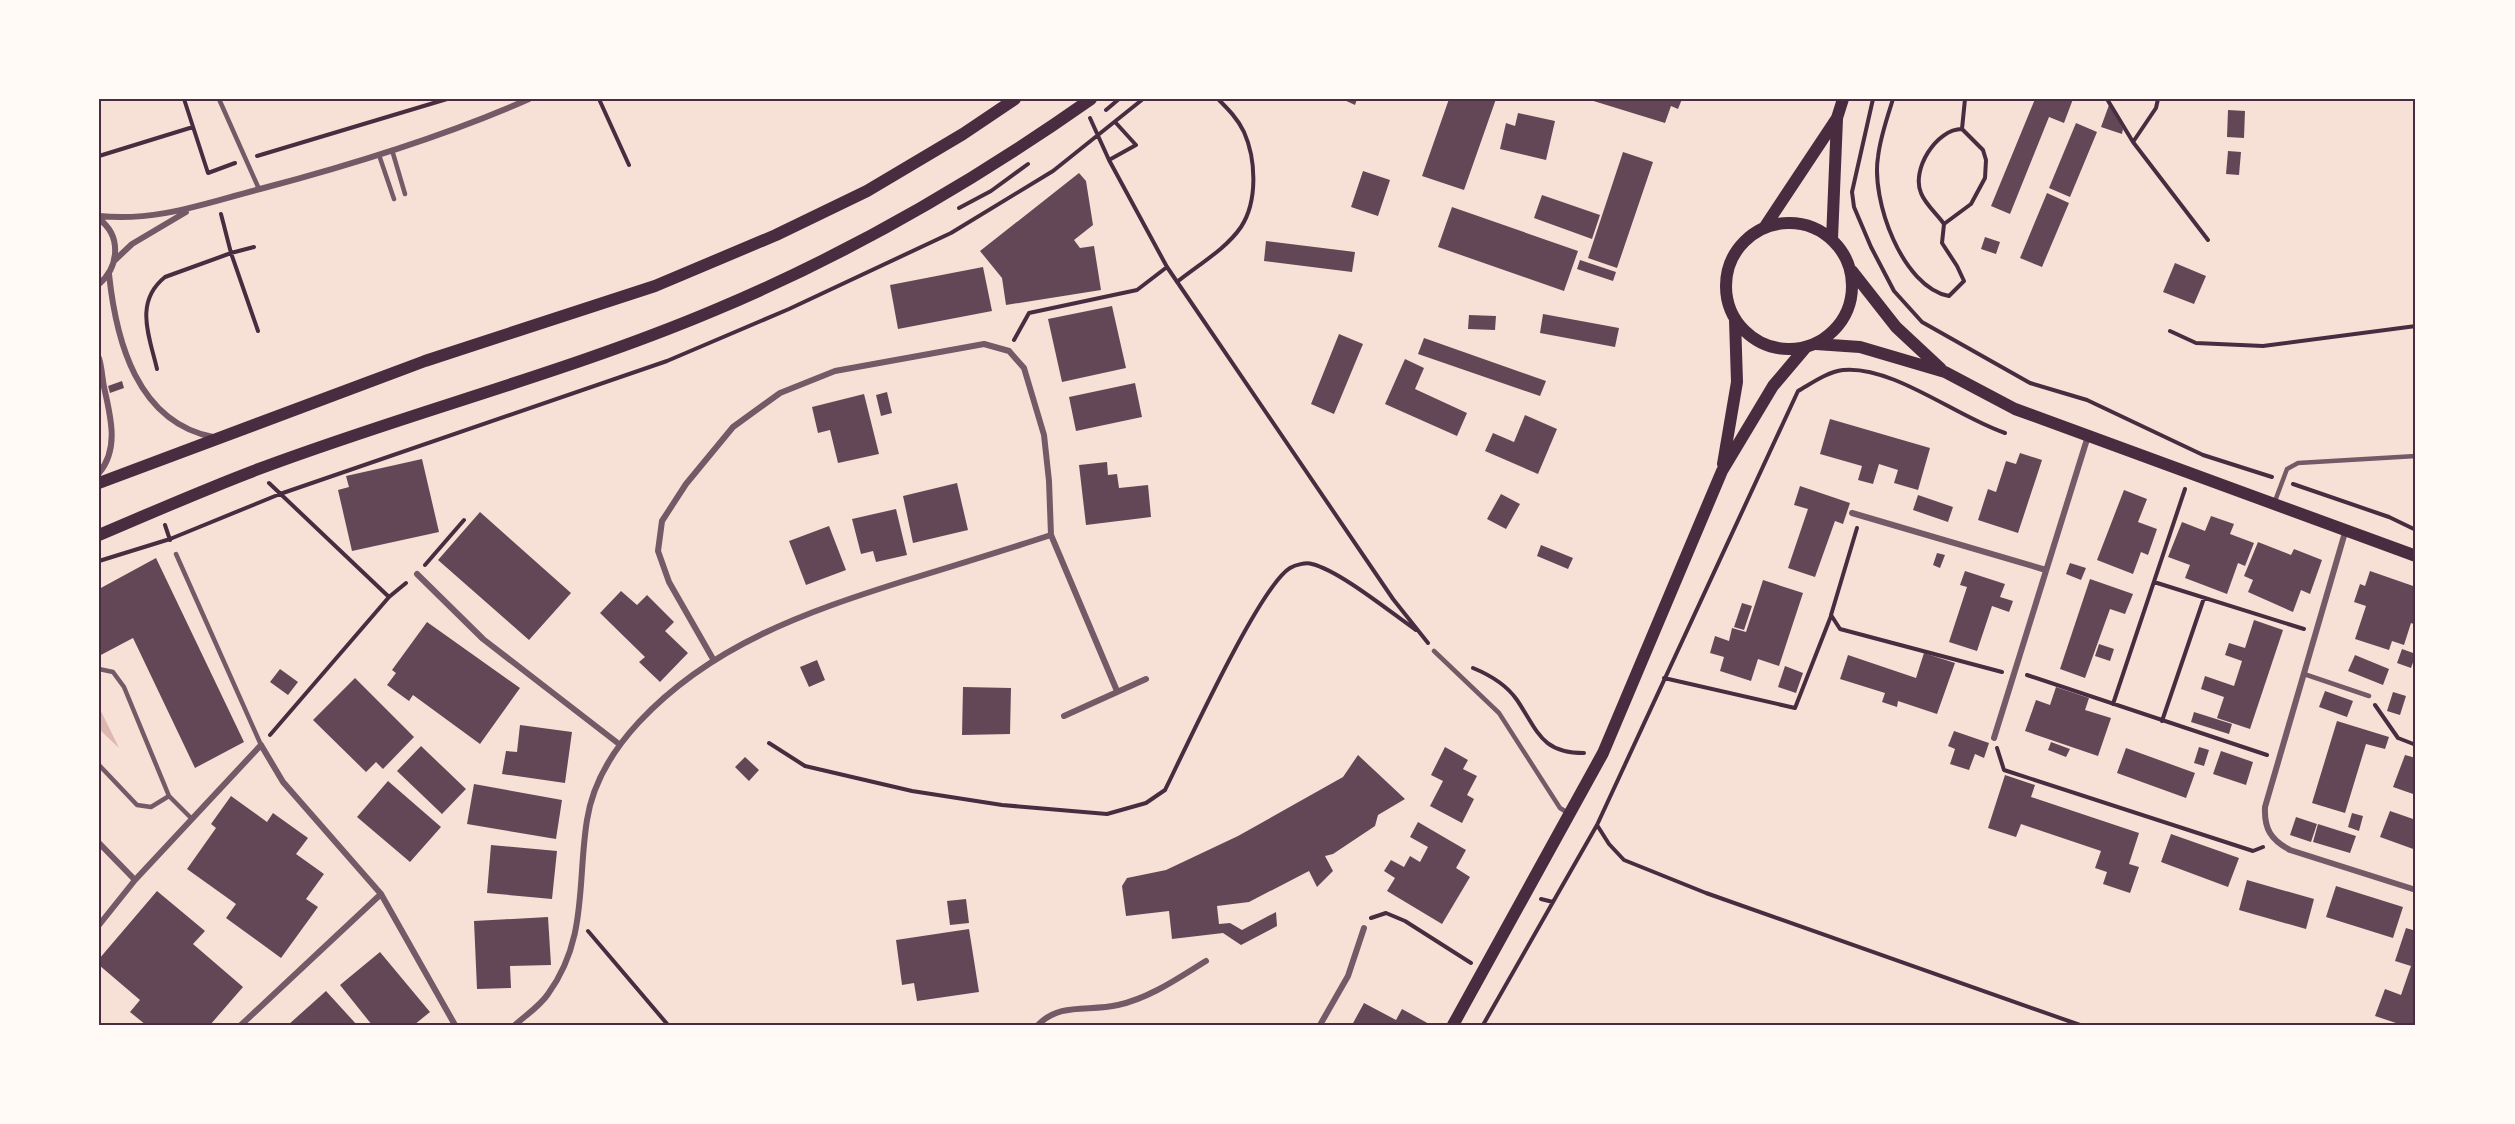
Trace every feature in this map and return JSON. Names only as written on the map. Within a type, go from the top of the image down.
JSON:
[{"type":"main road","points":[[99,483],[425,361],[655,286],[776,235],[867,191],[963,134],[1015,99]]},
{"type":"main road","points":[[1832,239],[1837,118],[1843,99]]},
{"type":"main road","points":[[99,535],[255,470],[605,351],[715,310],[857,245],[981,174],[1089,104]]},
{"type":"main road","points":[[1837,118],[1764,228],[1739,247],[1729,267],[1726,290],[1729,305],[1735,319],[1751,336],[1772,347],[1811,345],[1860,347],[1945,372],[2016,409],[2274,505],[2346,528],[2416,556]]},
{"type":"main road","points":[[1453,1025],[1603,753],[1722,471],[1773,386],[1811,345],[1830,334],[1842,321],[1850,305],[1851,271],[1847,259],[1832,239],[1816,229],[1799,224],[1781,223],[1764,228]]},
{"type":"main road","points":[[1851,271],[1896,327],[1945,372]]},
{"type":"main road","points":[[1722,471],[1737,382],[1735,319]]},
{"type":"street","points":[[99,218],[137,217],[189,210],[379,155],[529,99]]},
{"type":"street","points":[[114,261],[132,244],[189,210]]},
{"type":"street","points":[[99,218],[114,240],[114,261],[109,274],[99,284]]},
{"type":"street","points":[[109,274],[118,327],[134,375],[147,396],[178,427],[221,439]]},
{"type":"street","points":[[713,659],[669,582],[658,551],[662,521],[686,484],[733,427],[780,393],[835,371],[984,344],[1009,351],[1023,368],[1044,435],[1050,481],[1051,536],[1118,692]]},
{"type":"street","points":[[99,358],[113,425],[108,456],[99,473]]},
{"type":"street","points":[[1994,738],[2088,436]]},
{"type":"street","points":[[1852,513],[2046,570]]},
{"type":"street","points":[[2346,528],[2265,807],[2265,824],[2275,842],[2290,850],[2416,890]]},
{"type":"street","points":[[515,1025],[548,995],[570,954],[578,920],[587,819],[598,778],[619,744],[656,704],[713,659],[763,632],[827,605],[1051,536]]},
{"type":"street","points":[[417,574],[483,639],[619,744]]},
{"type":"street","points":[[1064,716],[1146,679]]},
{"type":"street","points":[[99,926],[135,880],[261,745],[283,782],[381,894],[455,1025]]},
{"type":"street","points":[[99,843],[135,880]]},
{"type":"street","points":[[241,1025],[381,894]]},
{"type":"street","points":[[1320,1025],[1348,976],[1364,928]]},
{"type":"street","points":[[1038,1025],[1047,1016],[1065,1010],[1117,1006],[1157,991],[1206,961]]},
{"type":"lane","points":[[219,99],[259,189]]},
{"type":"lane","points":[[392,150],[405,194]]},
{"type":"lane","points":[[379,155],[394,198]]},
{"type":"lane","points":[[2274,505],[2287,470],[2298,463],[2416,456]]},
{"type":"lane","points":[[176,554],[261,745]]},
{"type":"lane","points":[[1434,651],[1499,713],[1560,808],[1570,814]]},
{"type":"lane","points":[[99,669],[113,672],[124,687],[169,796],[192,819]]},
{"type":"lane","points":[[2304,674],[2369,696]]},
{"type":"lane","points":[[99,765],[138,806],[151,807],[169,796]]},
{"type":"path","points":[[184,99],[208,173],[246,159],[447,99]]},
{"type":"path","points":[[599,99],[629,165]]},
{"type":"path","points":[[1177,282],[1241,227],[1254,185],[1252,161],[1245,133],[1218,99]]},
{"type":"path","points":[[1873,99],[1852,192],[1854,207],[1894,291],[1922,322],[2030,383],[2086,400],[2203,455],[2389,517],[2416,530]]},
{"type":"path","points":[[1893,99],[1877,158],[1884,214],[1892,240],[1910,269],[1941,295],[1949,297],[1964,281],[1942,243],[1944,224],[1920,192],[1920,174],[1926,155],[1938,137],[1950,129],[1962,129],[1983,150],[1986,160],[1985,178],[1971,204],[1944,224]]},
{"type":"path","points":[[1962,129],[1965,99]]},
{"type":"path","points":[[2107,99],[2133,142],[2208,240]]},
{"type":"path","points":[[2133,142],[2156,108],[2158,99]]},
{"type":"path","points":[[1089,104],[1103,149],[1167,267],[1220,349],[1434,651]]},
{"type":"path","points":[[1109,160],[1136,145],[1116,123]]},
{"type":"path","points":[[99,156],[193,127]]},
{"type":"path","points":[[217,201],[231,253],[258,331]]},
{"type":"path","points":[[157,369],[144,318],[150,292],[165,277],[231,253],[254,248]]},
{"type":"path","points":[[1009,351],[1029,313],[1137,290],[1167,267]]},
{"type":"path","points":[[2170,331],[2196,343],[2263,346],[2416,326]]},
{"type":"path","points":[[1483,1025],[1597,825],[1798,392],[1821,377],[1841,370],[1865,369],[1887,376],[1978,424],[2005,433]]},
{"type":"path","points":[[255,470],[389,597]]},
{"type":"path","points":[[2113,704],[2190,474]]},
{"type":"path","points":[[159,510],[176,554]]},
{"type":"path","points":[[261,745],[389,597],[417,574],[464,520]]},
{"type":"path","points":[[768,743],[805,766],[912,791],[1002,806],[1107,814],[1146,803],[1165,790],[1245,632],[1272,588],[1288,568],[1311,563],[1337,576],[1419,632]]},
{"type":"path","points":[[2154,582],[2316,633]]},
{"type":"path","points":[[2162,721],[2204,598]]},
{"type":"path","points":[[1664,678],[1796,708],[1831,615]]},
{"type":"path","points":[[1464,664],[1493,677],[1516,699],[1529,722],[1551,747],[1564,753],[1603,753]]},
{"type":"path","points":[[2369,696],[2398,738],[2416,745]]},
{"type":"path","points":[[1994,738],[2004,770],[2253,851],[2275,842]]},
{"type":"path","points":[[1597,825],[1609,844],[1624,860],[1706,893],[2080,1025]]},
{"type":"path","points":[[1526,894],[1553,902]]},
{"type":"path","points":[[1364,928],[1372,915],[1386,913],[1405,921],[1484,971]]},
{"type":"path","points":[[578,920],[668,1025]]},
{"type":"shaded area","points":[[99,707],[119,748],[99,729]]},
{"type":"building","points":[[1342,99],[1357,99],[1355,105]]},
{"type":"building","points":[[1449,99],[1496,99],[1464,190],[1422,176]]},
{"type":"building","points":[[1587,99],[1682,99],[1678,109],[1671,106],[1665,123]]},
{"type":"building","points":[[2035,99],[2073,99],[2064,123],[2049,117],[2010,214],[1991,206]]},
{"type":"building","points":[[2109,105],[2123,129],[2122,134],[2101,127]]},
{"type":"building","points":[[2228,110],[2245,111],[2244,138],[2227,137]]},
{"type":"building","points":[[1518,113],[1555,121],[1546,160],[1500,149],[1506,123],[1515,126]]},
{"type":"building","points":[[2076,123],[2097,132],[2070,197],[2049,188]]},
{"type":"building","points":[[2228,151],[2241,152],[2239,175],[2226,174]]},
{"type":"building","points":[[1623,152],[1653,162],[1617,268],[1588,258]]},
{"type":"building","points":[[1363,171],[1390,180],[1378,216],[1351,207]]},
{"type":"building","points":[[1079,173],[1086,181],[1093,225],[1074,240],[1080,248],[1094,246],[1101,290],[1006,305],[1002,278],[980,251]]},
{"type":"building","points":[[2047,193],[2069,203],[2042,267],[2020,258]]},
{"type":"building","points":[[1542,195],[1600,215],[1592,239],[1534,218]]},
{"type":"building","points":[[1452,207],[1578,251],[1564,291],[1438,247]]},
{"type":"building","points":[[1985,237],[2000,242],[1996,254],[1981,249]]},
{"type":"building","points":[[1266,241],[1355,252],[1352,272],[1264,261]]},
{"type":"building","points":[[1580,260],[1616,272],[1613,281],[1577,269]]},
{"type":"building","points":[[2175,263],[2206,276],[2194,304],[2163,292]]},
{"type":"building","points":[[983,267],[992,311],[898,329],[890,285]]},
{"type":"building","points":[[1112,306],[1126,368],[1062,382],[1048,319]]},
{"type":"building","points":[[1543,314],[1619,328],[1615,347],[1540,333]]},
{"type":"building","points":[[1469,315],[1496,316],[1495,330],[1468,329]]},
{"type":"building","points":[[1339,334],[1363,344],[1334,414],[1311,404]]},
{"type":"building","points":[[1424,338],[1546,381],[1540,396],[1418,354]]},
{"type":"building","points":[[1405,359],[1424,368],[1415,389],[1467,413],[1457,436],[1385,404]]},
{"type":"building","points":[[122,381],[124,388],[110,393],[108,386]]},
{"type":"building","points":[[1135,383],[1142,417],[1076,431],[1069,397]]},
{"type":"building","points":[[887,392],[892,413],[881,416],[876,395]]},
{"type":"building","points":[[864,394],[879,454],[838,463],[830,430],[818,433],[812,407]]},
{"type":"building","points":[[1525,415],[1557,429],[1538,474],[1485,451],[1493,433],[1514,442]]},
{"type":"building","points":[[1830,419],[1930,448],[1918,490],[1894,483],[1898,470],[1879,464],[1873,484],[1858,480],[1862,466],[1820,454]]},
{"type":"building","points":[[2020,453],[2042,460],[2018,533],[1978,520],[1988,489],[1996,492],[2006,461],[2016,464]]},
{"type":"building","points":[[422,459],[439,532],[352,551],[338,490],[349,487],[346,476]]},
{"type":"building","points":[[1107,462],[1108,475],[1117,474],[1119,488],[1148,485],[1151,517],[1086,525],[1079,465]]},
{"type":"building","points":[[957,483],[968,530],[913,543],[903,496]]},
{"type":"building","points":[[1800,486],[1850,503],[1843,524],[1835,521],[1815,577],[1788,568],[1808,509],[1794,505]]},
{"type":"building","points":[[2124,490],[2147,499],[2138,522],[2157,529],[2148,555],[2141,552],[2133,574],[2097,560]]},
{"type":"building","points":[[1501,494],[1520,504],[1506,529],[1487,519]]},
{"type":"building","points":[[1918,495],[1953,507],[1948,522],[1913,510]]},
{"type":"building","points":[[896,509],[907,555],[876,562],[873,551],[861,554],[852,519]]},
{"type":"building","points":[[480,512],[571,593],[529,640],[438,560]]},
{"type":"building","points":[[2211,516],[2234,524],[2230,534],[2254,543],[2245,566],[2238,563],[2227,594],[2185,578],[2190,565],[2168,557],[2182,522],[2205,531]]},
{"type":"building","points":[[829,526],[846,570],[806,585],[789,541]]},
{"type":"building","points":[[2258,542],[2291,555],[2294,549],[2322,560],[2310,594],[2301,590],[2293,612],[2248,592],[2253,580],[2244,576]]},
{"type":"building","points":[[1541,545],[1573,558],[1568,569],[1537,556]]},
{"type":"building","points":[[1937,553],[1945,555],[1940,568],[1933,565]]},
{"type":"building","points":[[156,558],[244,742],[195,768],[133,638],[99,656],[99,589]]},
{"type":"building","points":[[2070,563],[2086,568],[2081,580],[2066,574]]},
{"type":"building","points":[[1965,571],[2005,584],[2000,597],[2013,601],[2009,612],[1992,606],[1977,651],[1949,642],[1967,587],[1960,585]]},
{"type":"building","points":[[2370,571],[2416,587],[2416,625],[2411,623],[2404,645],[2392,641],[2389,650],[2355,639],[2366,606],[2354,602],[2360,584],[2365,586]]},
{"type":"building","points":[[2090,579],[2133,594],[2125,614],[2110,609],[2085,678],[2060,669]]},
{"type":"building","points":[[1763,580],[1803,593],[1779,666],[1758,659],[1751,681],[1720,671],[1724,657],[1710,653],[1715,636],[1729,641],[1732,628],[1746,632]]},
{"type":"building","points":[[621,591],[637,605],[647,595],[674,622],[665,631],[688,653],[660,682],[639,662],[645,657],[600,613]]},
{"type":"building","points":[[1742,603],[1752,606],[1744,630],[1734,627]]},
{"type":"building","points":[[2254,620],[2283,630],[2250,729],[2217,718],[2224,697],[2201,689],[2205,676],[2234,686],[2242,661],[2225,655],[2229,643],[2245,648]]},
{"type":"building","points":[[427,622],[520,688],[480,744],[413,695],[409,701],[387,685],[396,673],[392,670]]},
{"type":"building","points":[[2099,644],[2114,649],[2110,661],[2095,656]]},
{"type":"building","points":[[2402,649],[2416,654],[2411,668],[2397,663]]},
{"type":"building","points":[[1924,653],[1955,663],[1937,714],[1898,701],[1897,707],[1882,702],[1885,693],[1840,679],[1848,655],[1916,678]]},
{"type":"building","points":[[2355,655],[2389,669],[2383,685],[2348,671]]},
{"type":"building","points":[[817,660],[825,680],[809,687],[800,667]]},
{"type":"building","points":[[1785,666],[1803,673],[1796,693],[1778,687]]},
{"type":"building","points":[[280,669],[298,682],[288,695],[270,682]]},
{"type":"building","points":[[355,678],[414,737],[383,769],[376,762],[366,772],[313,720]]},
{"type":"building","points":[[963,687],[1011,688],[1010,734],[962,735]]},
{"type":"building","points":[[2056,687],[2089,698],[2085,710],[2111,718],[2098,756],[2025,731],[2036,700],[2050,705]]},
{"type":"building","points":[[2325,691],[2353,701],[2347,717],[2319,707]]},
{"type":"building","points":[[2393,692],[2406,696],[2400,715],[2387,711]]},
{"type":"building","points":[[2194,712],[2232,724],[2229,734],[2191,722]]},
{"type":"building","points":[[2337,721],[2389,737],[2385,749],[2366,744],[2345,813],[2312,803]]},
{"type":"building","points":[[520,725],[572,732],[565,783],[502,774],[506,751],[517,752]]},
{"type":"building","points":[[1954,731],[1989,743],[1984,758],[1975,754],[1969,770],[1950,764],[1955,749],[1948,746]]},
{"type":"building","points":[[2051,742],[2070,749],[2066,757],[2048,750]]},
{"type":"building","points":[[421,746],[466,789],[442,814],[397,771]]},
{"type":"building","points":[[1445,747],[1468,760],[1463,769],[1477,776],[1467,795],[1474,799],[1462,823],[1430,806],[1443,781],[1431,775]]},
{"type":"building","points":[[2199,747],[2209,750],[2204,766],[2194,763]]},
{"type":"building","points":[[2126,748],[2195,773],[2186,798],[2117,773]]},
{"type":"building","points":[[2221,751],[2253,762],[2246,785],[2213,774]]},
{"type":"building","points":[[1358,755],[1405,799],[1378,815],[1375,826],[1333,854],[1325,856],[1333,871],[1317,887],[1309,871],[1249,902],[1217,906],[1219,924],[1230,923],[1242,930],[1276,912],[1277,926],[1241,945],[1223,933],[1172,939],[1169,911],[1126,916],[1122,886],[1127,878],[1166,870],[1238,836],[1343,777]]},
{"type":"building","points":[[2405,755],[2416,758],[2416,795],[2393,787]]},
{"type":"building","points":[[745,757],[759,770],[749,781],[735,767]]},
{"type":"building","points":[[2005,775],[2035,785],[2031,797],[2139,833],[2129,864],[2139,867],[2130,893],[2103,884],[2107,872],[2095,868],[2101,851],[2021,824],[2016,837],[1988,828]]},
{"type":"building","points":[[388,781],[441,827],[410,862],[357,817]]},
{"type":"building","points":[[474,784],[562,800],[556,839],[467,824]]},
{"type":"building","points":[[231,796],[267,822],[273,813],[308,838],[296,854],[324,874],[306,899],[318,907],[281,958],[226,918],[236,904],[187,869],[216,828],[211,824]]},
{"type":"building","points":[[2390,811],[2416,820],[2416,850],[2380,837]]},
{"type":"building","points":[[2352,813],[2363,816],[2359,831],[2348,827]]},
{"type":"building","points":[[2296,817],[2317,824],[2311,842],[2290,835]]},
{"type":"building","points":[[1418,822],[1466,850],[1456,868],[1470,877],[1442,924],[1387,891],[1395,878],[1384,871],[1391,860],[1404,867],[1410,856],[1420,862],[1428,847],[1410,837]]},
{"type":"building","points":[[2318,824],[2356,836],[2350,853],[2313,842]]},
{"type":"building","points":[[2171,834],[2239,858],[2228,887],[2161,862]]},
{"type":"building","points":[[491,845],[557,851],[552,899],[487,893]]},
{"type":"building","points":[[2247,880],[2314,899],[2306,929],[2239,910]]},
{"type":"building","points":[[2336,886],[2403,907],[2393,938],[2326,917]]},
{"type":"building","points":[[157,891],[205,931],[193,944],[243,987],[210,1025],[146,1025],[130,1012],[140,1000],[99,965],[99,959]]},
{"type":"building","points":[[966,899],[969,923],[950,925],[947,901]]},
{"type":"building","points":[[548,917],[551,965],[510,966],[511,988],[477,989],[474,921]]},
{"type":"building","points":[[2406,928],[2416,931],[2416,1025],[2402,1025],[2375,1016],[2385,989],[2401,995],[2411,966],[2395,961]]},
{"type":"building","points":[[969,929],[979,992],[917,1001],[914,983],[902,985],[896,940]]},
{"type":"building","points":[[380,952],[430,1012],[414,1025],[372,1025],[340,985]]},
{"type":"building","points":[[326,991],[357,1025],[288,1025]]},
{"type":"building","points":[[1364,1003],[1396,1020],[1402,1009],[1431,1025],[1352,1025]]}]
